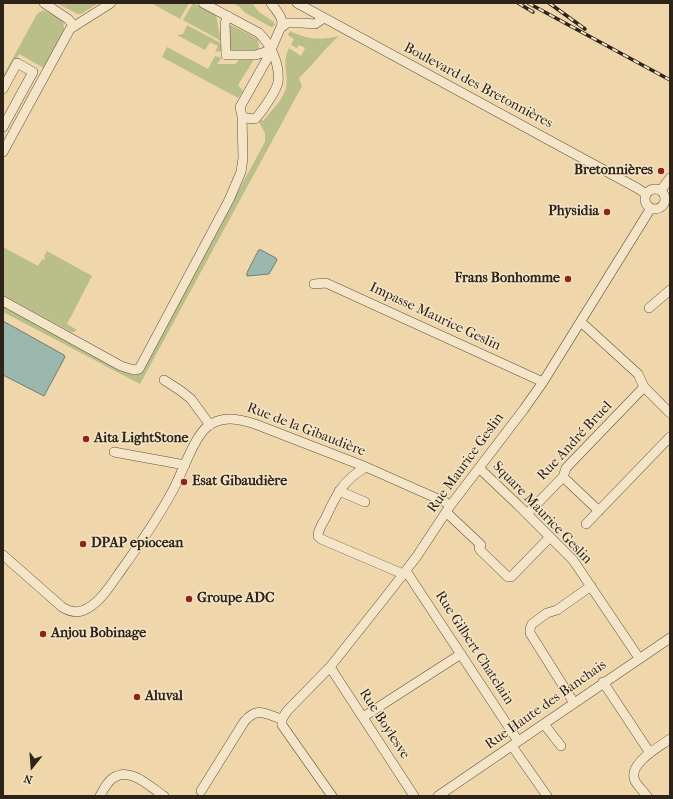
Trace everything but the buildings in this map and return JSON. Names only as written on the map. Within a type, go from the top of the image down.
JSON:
[{"type":"street","points":[[44,3],[68,19],[74,26]]},
{"type":"street","points":[[3,152],[6,139],[70,29],[110,3]]},
{"type":"street","points":[[203,3],[259,33],[274,55],[278,83],[262,111],[255,119],[242,116]]},
{"type":"street","points":[[3,301],[121,366],[134,370],[139,369],[229,200],[241,172],[243,158],[242,116],[240,107],[271,50],[283,22],[271,3]]},
{"type":"street","name":"Boulevard des Bretonnières","points":[[296,3],[646,194]]},
{"type":"street","points":[[228,16],[225,23],[226,55],[256,55],[271,50]]},
{"type":"street","points":[[282,27],[287,23],[302,22],[315,24],[324,18]]},
{"type":"street","points":[[3,89],[17,63],[33,72],[3,127]]},
{"type":"street","points":[[661,190],[670,178]]},
{"type":"street","points":[[655,188],[661,190],[667,204],[658,208],[651,208],[645,203],[646,194],[652,189],[655,188]]},
{"type":"street","name":"Rue Maurice Geslin","points":[[282,719],[287,711],[330,667],[404,572],[448,509],[543,382],[651,208]]},
{"type":"street","name":"Impasse Maurice Geslin","points":[[314,284],[326,283],[543,382]]},
{"type":"street","points":[[648,308],[670,290]]},
{"type":"street","points":[[580,322],[638,374],[644,388],[670,413]]},
{"type":"street","points":[[164,380],[185,394],[210,425]]},
{"type":"street","name":"Rue André Bruel","points":[[527,514],[563,477],[566,468],[644,388]]},
{"type":"street","name":"Rue de la Gibaudière","points":[[3,555],[62,607],[72,612],[83,611],[104,593],[142,542],[171,494],[197,439],[210,425],[225,419],[234,418],[246,421],[366,467],[445,502],[448,509],[481,545],[479,548],[481,551],[508,577],[511,577],[550,537]]},
{"type":"street","points":[[586,524],[670,437]]},
{"type":"street","points":[[114,452],[185,465]]},
{"type":"street","points":[[366,467],[351,477],[339,491],[318,533],[319,538],[404,572]]},
{"type":"street","name":"Square Maurice Geslin","points":[[479,468],[573,560],[639,658]]},
{"type":"street","points":[[563,477],[599,511]]},
{"type":"street","points":[[339,491],[365,502]]},
{"type":"street","name":"Rue Gilbert Chatelain","points":[[404,572],[461,654],[547,796]]},
{"type":"street","points":[[574,703],[530,633],[530,629],[532,624],[556,610],[591,586]]},
{"type":"street","name":"Rue Haute des Banchais","points":[[438,796],[603,682],[670,638]]},
{"type":"street","points":[[363,717],[461,654]]},
{"type":"street","name":"Rue Boylesve","points":[[330,667],[414,796]]},
{"type":"street","points":[[603,682],[650,753]]},
{"type":"street","points":[[200,793],[244,722],[254,714],[262,712],[282,719],[282,725],[332,796]]},
{"type":"street","points":[[544,724],[561,746]]},
{"type":"street","points":[[647,796],[634,780],[634,770],[650,753],[670,740]]},
{"type":"street","points":[[100,796],[112,778],[123,774],[135,776],[164,796]]},
{"type":"green space","points":[[56,3],[99,3],[81,14],[78,14]]},
{"type":"green space","points":[[151,3],[189,3],[180,19]]},
{"type":"green space","points":[[193,3],[216,15],[221,41],[183,20]]},
{"type":"green space","points":[[232,3],[252,3],[259,12],[274,22],[275,25],[272,27],[269,26],[244,12],[240,7]]},
{"type":"green space","points":[[43,10],[63,21],[64,32],[44,68],[19,54],[3,84],[3,76],[37,14]]},
{"type":"green space","points":[[187,25],[219,42],[221,45],[221,51],[215,52],[218,46],[210,42],[205,50],[177,35],[183,34]]},
{"type":"green space","points":[[231,25],[258,39],[259,47],[257,51],[233,52],[230,50],[228,26]]},
{"type":"green space","points":[[290,31],[308,38],[339,36],[299,78],[302,86],[140,384],[3,312],[3,305],[132,375],[138,374],[265,142],[265,133],[259,122],[261,119],[263,121],[276,105],[286,88],[287,77],[285,64],[289,48],[301,56],[305,48],[299,45],[297,48],[291,45],[294,39],[288,35]]},
{"type":"green space","points":[[167,47],[208,69],[215,56],[222,58],[217,64],[235,64],[240,59],[255,58],[238,85],[243,91],[238,98],[162,57]]},
{"type":"green space","points":[[3,247],[38,266],[42,259],[44,260],[44,256],[47,251],[92,276],[67,324],[77,330],[71,332],[3,295]]},
{"type":"water","points":[[259,250],[276,258],[277,260],[269,274],[247,276],[247,273]]},
{"type":"water","points":[[3,321],[64,355],[65,357],[44,396],[3,375]]},
{"type":"railway","points":[[518,3],[533,12]]},
{"type":"railway","points":[[528,3],[670,80]]},
{"type":"railway","points":[[549,3],[585,29]]},
{"type":"place","name":"Bretonnières","points":[[661,171]]},
{"type":"place","name":"Physidia","points":[[607,212]]},
{"type":"place","name":"Frans Bonhomme","points":[[568,279]]},
{"type":"place","name":"Aita LightStone","points":[[86,439]]},
{"type":"place","name":"Esat Gibaudière","points":[[184,482]]},
{"type":"place","name":"DPAP epiocean","points":[[83,544]]},
{"type":"place","name":"Groupe ADC","points":[[189,599]]},
{"type":"place","name":"Anjou Bobinage","points":[[43,634]]},
{"type":"place","name":"Aluval","points":[[137,697]]}]
